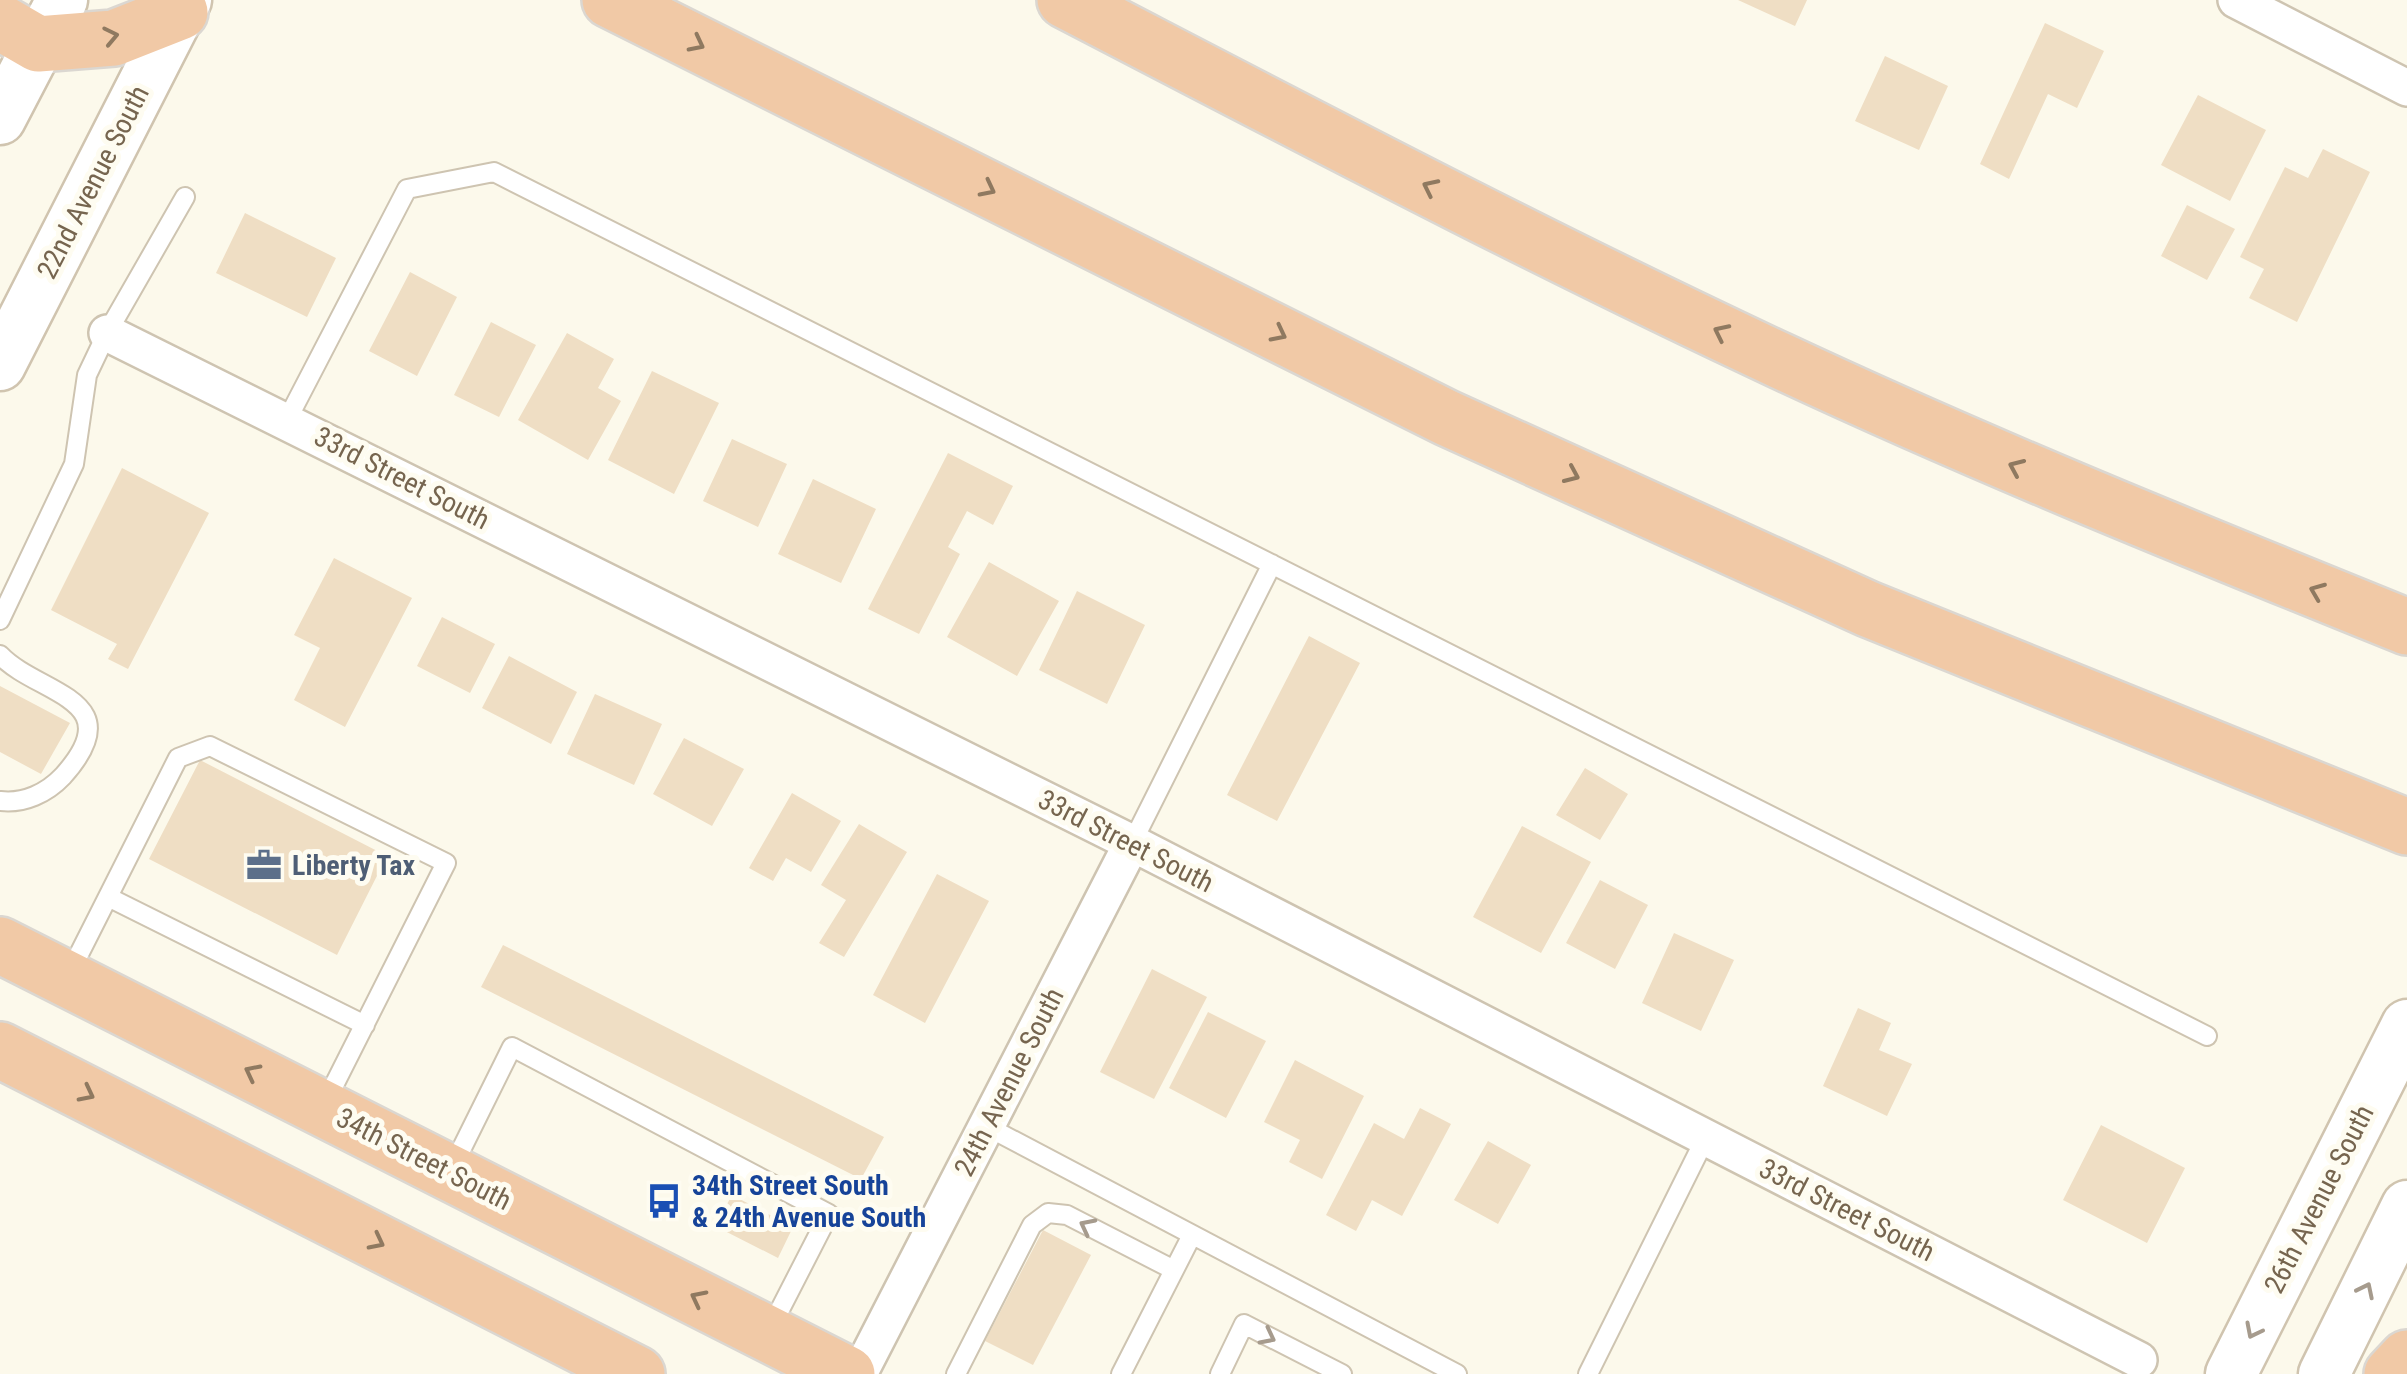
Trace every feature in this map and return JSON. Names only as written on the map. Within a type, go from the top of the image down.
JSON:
[{"type":"highway","points":[[610,0],[1447,418],[1868,609],[2407,827]]},
{"type":"highway","points":[[1065,0],[1779,361],[2070,491],[2407,627]]},
{"type":"highway","points":[[33,22],[114,38],[183,6]]},
{"type":"highway","name":"34th Street South","points":[[0,945],[847,1374]]},
{"type":"highway","points":[[0,1050],[636,1374]]},
{"type":"highway","points":[[2392,1374],[2407,1358]]},
{"type":"main road","name":"22nd Avenue South","points":[[0,364],[183,6]]},
{"type":"main road","points":[[0,120],[33,22]]},
{"type":"main road","name":"26th Avenue South","points":[[2232,1374],[2407,1025]]},
{"type":"main road","points":[[2324,1374],[2407,1206]]},
{"type":"street","points":[[2236,0],[2407,88]]},
{"type":"street","name":"33rd Street South","points":[[107,333],[1132,843],[2139,1360]]},
{"type":"street","name":"24th Avenue South","points":[[859,1374],[1132,843]]},
{"type":"lane","points":[[287,420],[407,189],[494,172],[2208,1036]]},
{"type":"lane","points":[[0,620],[74,464],[88,375],[107,333],[185,197]]},
{"type":"lane","points":[[1132,843],[1272,564]]},
{"type":"lane","points":[[0,655],[12,667],[76,701],[87,721],[85,744],[63,776],[37,797],[0,801]]},
{"type":"lane","points":[[66,978],[178,758],[210,746],[430,854],[446,863],[322,1108]]},
{"type":"lane","points":[[108,897],[365,1025]]},
{"type":"lane","points":[[449,1172],[512,1047],[829,1214],[768,1334]]},
{"type":"lane","points":[[986,1126],[1457,1374]]},
{"type":"lane","points":[[1588,1374],[1706,1137]]},
{"type":"lane","points":[[956,1374],[1032,1225],[1048,1213],[1067,1216],[1174,1270]]},
{"type":"lane","points":[[1120,1374],[1192,1234]]},
{"type":"lane","points":[[1220,1374],[1244,1324],[1342,1374]]},
{"type":"building","points":[[1738,0],[1807,0],[1795,26]]},
{"type":"building","points":[[2045,23],[2104,51],[2077,108],[2048,94],[2009,179],[1980,164]]},
{"type":"building","points":[[1885,56],[1948,86],[1919,150],[1855,121]]},
{"type":"building","points":[[2198,95],[2266,130],[2230,201],[2161,165]]},
{"type":"building","points":[[2323,149],[2370,172],[2297,322],[2249,298],[2264,269],[2240,257],[2285,167],[2308,178]]},
{"type":"building","points":[[2187,205],[2235,229],[2207,280],[2161,256]]},
{"type":"building","points":[[245,213],[336,258],[307,317],[216,273]]},
{"type":"building","points":[[410,272],[457,297],[417,376],[369,351]]},
{"type":"building","points":[[491,322],[536,345],[499,417],[454,395]]},
{"type":"building","points":[[567,333],[614,359],[598,388],[621,401],[588,460],[518,420]]},
{"type":"building","points":[[652,371],[719,403],[674,494],[608,460]]},
{"type":"building","points":[[732,439],[787,464],[758,527],[703,501]]},
{"type":"building","points":[[948,453],[1013,486],[993,525],[967,511],[948,547],[960,554],[919,634],[868,609]]},
{"type":"building","points":[[122,468],[209,513],[128,669],[108,659],[117,644],[51,610]]},
{"type":"building","points":[[813,479],[876,509],[841,583],[778,554]]},
{"type":"building","points":[[334,558],[412,598],[345,727],[294,700],[320,648],[294,635]]},
{"type":"building","points":[[989,562],[1059,601],[1017,676],[947,637]]},
{"type":"building","points":[[1077,591],[1145,625],[1107,704],[1039,670]]},
{"type":"building","points":[[442,617],[495,644],[470,693],[417,666]]},
{"type":"building","points":[[1309,636],[1360,663],[1277,821],[1227,795]]},
{"type":"building","points":[[509,656],[577,692],[551,744],[482,708]]},
{"type":"building","points":[[0,686],[70,723],[41,774],[0,752]]},
{"type":"building","points":[[595,694],[662,724],[634,785],[567,754]]},
{"type":"building","points":[[684,738],[744,769],[712,826],[653,794]]},
{"type":"building","points":[[200,760],[387,856],[337,955],[149,859]]},
{"type":"building","points":[[1585,768],[1628,794],[1600,840],[1556,815]]},
{"type":"building","points":[[792,793],[841,821],[811,872],[786,858],[773,881],[749,868]]},
{"type":"building","points":[[859,824],[907,852],[844,957],[819,943],[846,900],[821,885]]},
{"type":"building","points":[[1522,826],[1591,862],[1541,953],[1473,917]]},
{"type":"building","points":[[937,874],[989,901],[925,1023],[873,995]]},
{"type":"building","points":[[1600,880],[1648,905],[1615,969],[1566,943]]},
{"type":"building","points":[[1674,933],[1734,960],[1701,1031],[1642,1003]]},
{"type":"building","points":[[503,945],[884,1137],[861,1179],[481,987]]},
{"type":"building","points":[[1152,969],[1207,997],[1154,1099],[1100,1072]]},
{"type":"building","points":[[1858,1008],[1891,1023],[1879,1050],[1912,1064],[1887,1116],[1823,1086]]},
{"type":"building","points":[[1208,1012],[1266,1041],[1226,1118],[1169,1088]]},
{"type":"building","points":[[1295,1060],[1364,1096],[1322,1179],[1289,1162],[1300,1140],[1264,1122]]},
{"type":"building","points":[[1420,1108],[1451,1124],[1402,1216],[1372,1200],[1356,1231],[1326,1215],[1374,1123],[1404,1139]]},
{"type":"building","points":[[2101,1125],[2185,1168],[2147,1243],[2063,1200]]},
{"type":"building","points":[[1488,1141],[1531,1165],[1498,1224],[1454,1200]]},
{"type":"building","points":[[732,1195],[793,1227],[778,1258],[715,1226]]},
{"type":"building","points":[[1043,1230],[1091,1255],[1033,1365],[985,1341]]},
{"type":"place","name":"Liberty Tax","points":[[264,865]]},
{"type":"place","name":"34th Street South & 24th Avenue South","points":[[664,1201]]}]
